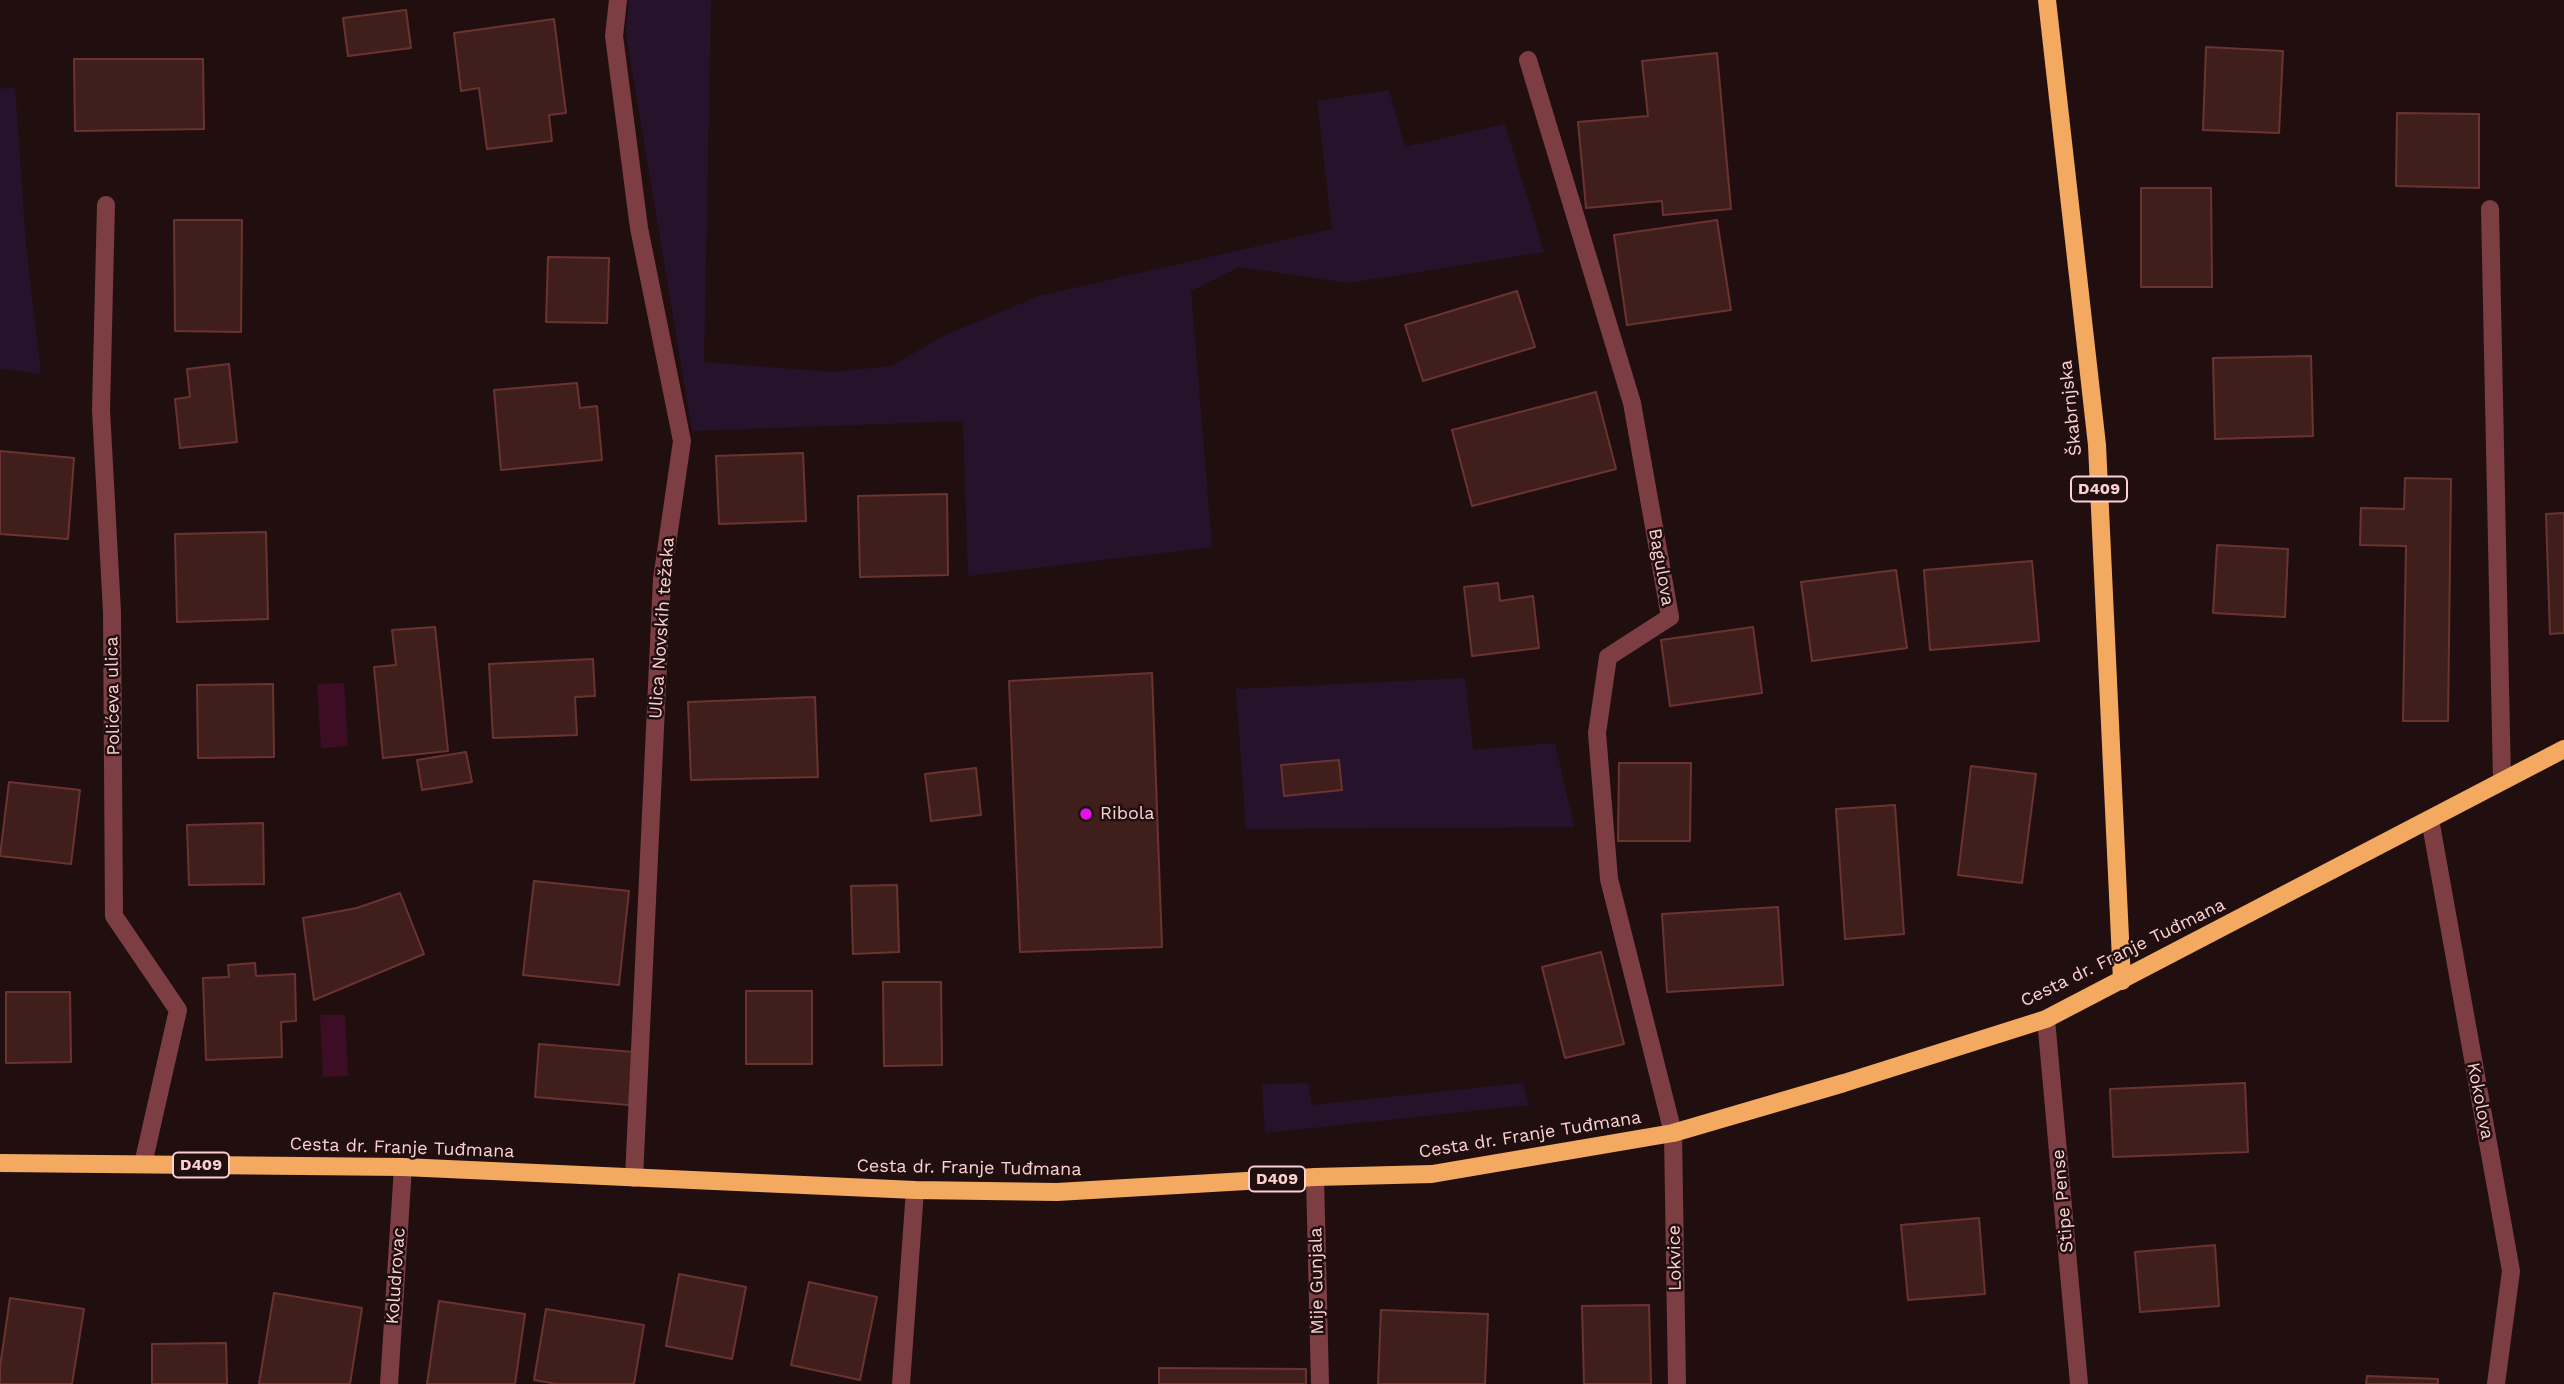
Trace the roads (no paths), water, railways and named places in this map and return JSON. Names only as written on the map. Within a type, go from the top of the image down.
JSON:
[{"type":"main road","name":"Škabrnjska","points":[[2047,0],[2097,445],[2122,981]]},
{"type":"main road","name":"Cesta dr. Franje Tuđmana","points":[[0,1163],[402,1167],[915,1190],[1057,1192],[1315,1177],[1432,1174],[1673,1133],[2046,1019],[2564,749]]},
{"type":"street","name":"Ulica Novskih težaka","points":[[618,0],[614,36],[639,228],[682,442],[662,579],[634,1178]]},
{"type":"street","name":"Bagulova","points":[[1528,60],[1632,403],[1670,617],[1608,657],[1597,733],[1609,879],[1673,1133]]},
{"type":"street","name":"Polićeva ulica","points":[[106,205],[101,410],[112,612],[114,916],[178,1010],[143,1164]]},
{"type":"street","points":[[2490,209],[2502,781]]},
{"type":"street","name":"Kokolova","points":[[2430,819],[2511,1271],[2496,1384]]},
{"type":"street","name":"Stipe Pense","points":[[2046,1019],[2079,1384]]},
{"type":"street","name":"Lokvice","points":[[1673,1133],[1677,1384]]},
{"type":"street","name":"Koludrovac","points":[[389,1384],[402,1167]]},
{"type":"street","name":"Mije Gunjala","points":[[1315,1177],[1320,1384]]},
{"type":"street","points":[[901,1384],[915,1190]]},
{"type":"place","name":"Ribola","points":[[1086,814]]}]
